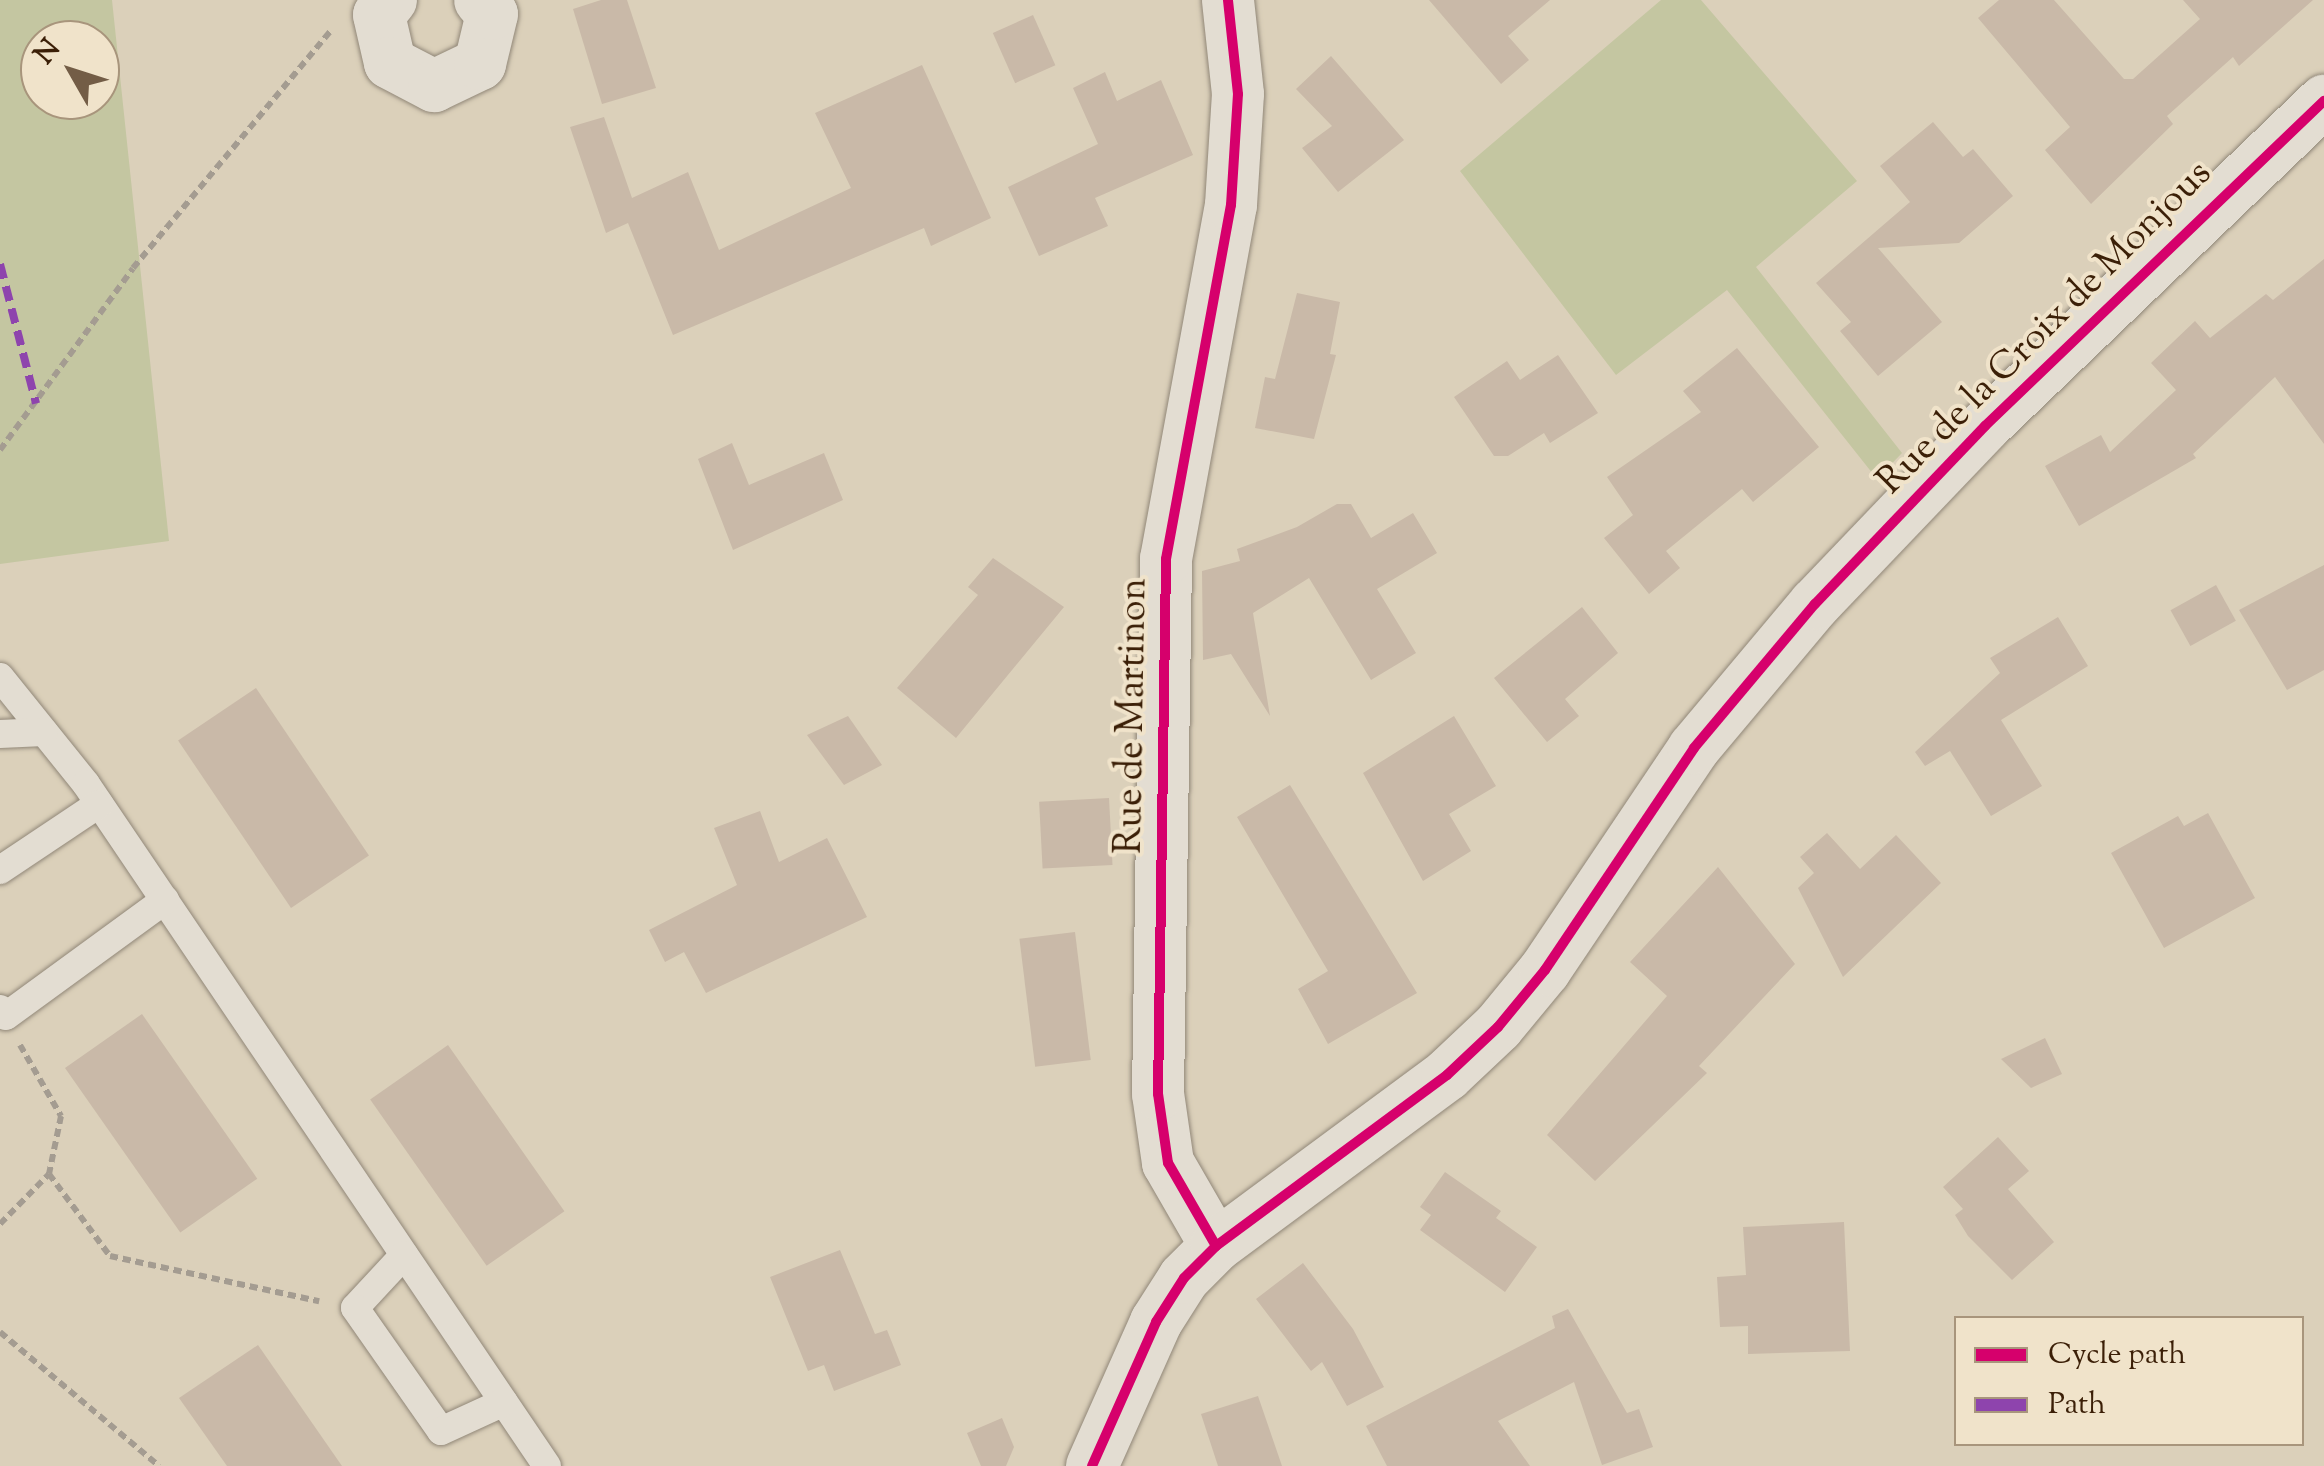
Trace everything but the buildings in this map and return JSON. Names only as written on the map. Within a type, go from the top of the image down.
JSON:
[{"type":"street","points":[[385,8],[390,64],[434,86],[480,64],[492,14],[480,0]]},
{"type":"street","name":"Rue de Martinon","points":[[1216,1246],[1199,1226],[1168,1162],[1160,1127],[1159,1035],[1166,572],[1231,205],[1238,94],[1228,0]]},
{"type":"street","name":"Rue de la Croix de Monjous","points":[[1092,1466],[1156,1322],[1216,1246],[1448,1075],[1498,1027],[1545,970],[1694,748],[1815,604],[1998,412],[2324,101]]},
{"type":"lane","points":[[0,677],[99,804],[548,1466]]},
{"type":"lane","points":[[0,734],[44,732]]},
{"type":"lane","points":[[0,870],[99,804]]},
{"type":"lane","points":[[0,1008],[6,1016],[164,900]]},
{"type":"lane","points":[[404,1255],[355,1308],[440,1431],[504,1402]]},
{"type":"path","points":[[0,450],[132,268],[238,148],[323,31],[385,8]]},
{"type":"path","points":[[0,1224],[49,1174],[60,1116],[41,1085]]},
{"type":"path","points":[[49,1174],[110,1256],[355,1308]]},
{"type":"path","points":[[0,1332],[159,1466]]},
{"type":"green space","points":[[0,0],[112,0],[114,20],[20,20],[20,120],[120,120],[120,76],[169,541],[0,564]]},
{"type":"green space","points":[[1661,0],[1701,0],[1857,181],[1756,267],[1902,453],[1877,479],[1727,290],[1616,375],[1460,171]]},
{"type":"marked path","points":[[0,264],[36,403]]},
{"type":"cycle path","points":[[1216,1246],[1168,1163],[1158,1094],[1166,559],[1231,205],[1238,94],[1228,0]]},
{"type":"cycle path","points":[[1092,1466],[1156,1322],[1184,1278],[1216,1246],[1447,1075],[1498,1027],[1545,970],[1694,748],[1815,604],[1985,426],[2324,101]]}]
